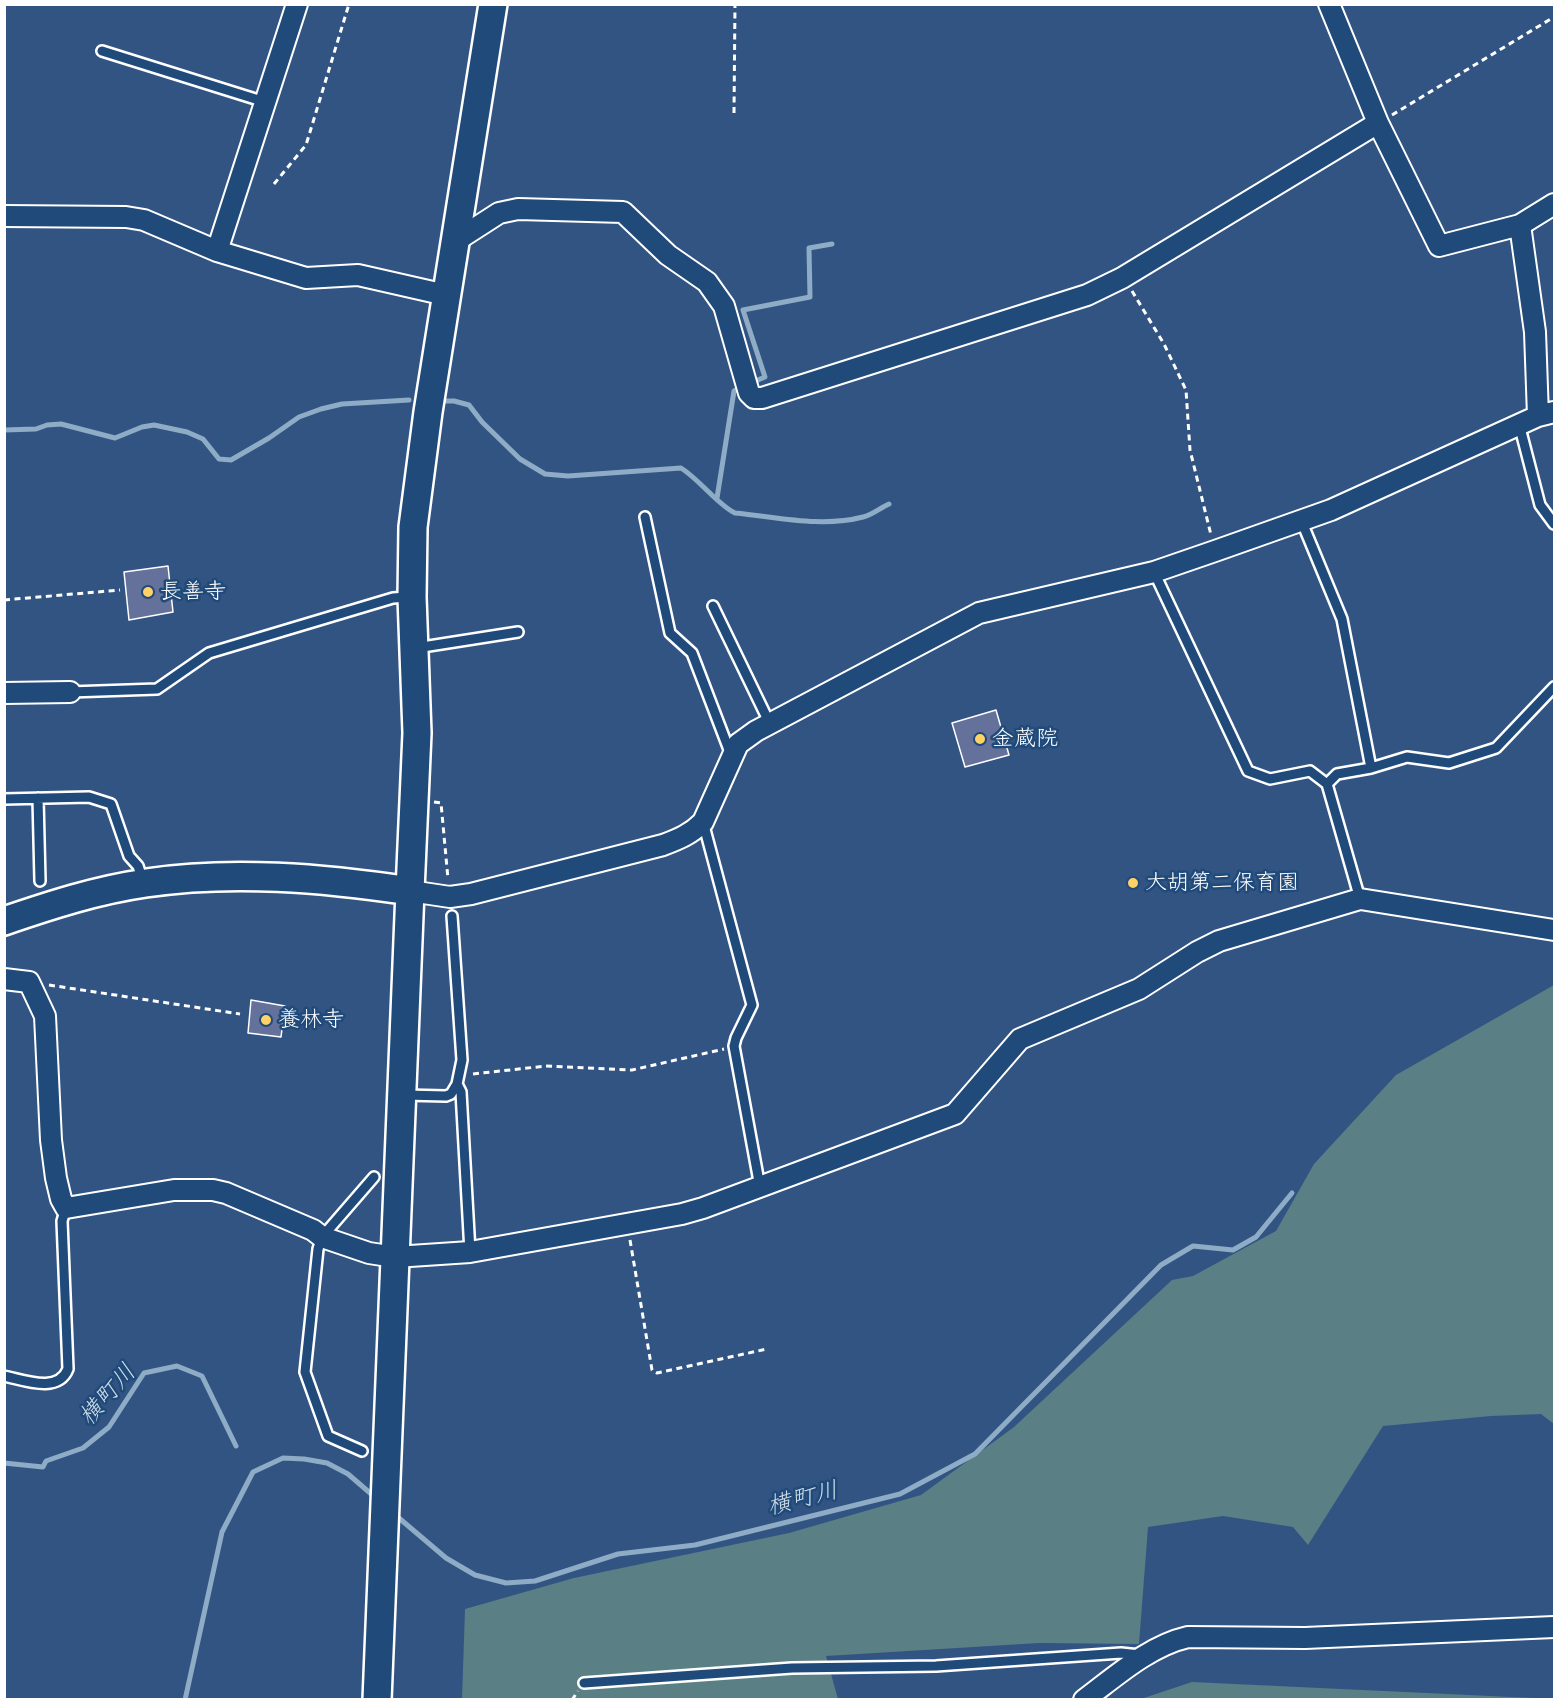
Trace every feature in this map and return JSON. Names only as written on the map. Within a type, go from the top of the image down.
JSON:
[{"type":"street","points":[[217,251],[297,4]]},
{"type":"street","points":[[377,1700],[415,801],[417,733],[412,597],[413,527],[454,242],[493,4]]},
{"type":"street","points":[[1329,4],[1378,123],[1439,246],[1520,225],[1554,204]]},
{"type":"street","points":[[454,242],[499,213],[518,210],[623,212],[668,255],[707,282],[724,306],[749,393],[754,398],[1087,295],[1122,278],[1378,123]]},
{"type":"street","points":[[4,216],[126,217],[144,220],[217,251],[306,278],[358,276],[446,295]]},
{"type":"street","points":[[4,921],[80,897],[144,883],[196,877],[252,876],[382,887],[450,897],[471,894],[663,845],[694,831],[703,822],[738,744],[770,724],[979,613],[1154,572],[1215,551],[1331,510],[1519,424],[1546,414],[1520,225]]},
{"type":"street","points":[[4,693],[70,692]]},
{"type":"street","points":[[4,980],[29,982],[45,1016],[51,1140],[56,1178],[61,1199],[66,1208],[174,1190],[213,1190],[226,1193],[313,1230],[322,1237],[369,1253],[395,1257],[470,1252],[627,1224],[703,1208],[760,1187],[955,1114],[1020,1039],[1139,989],[1197,952],[1219,941],[1360,899],[1554,930]]},
{"type":"street","points":[[1084,1700],[1145,1655],[1169,1641],[1188,1636],[1305,1638],[1554,1627]]},
{"type":"lane","points":[[102,51],[265,102]]},
{"type":"lane","points":[[1519,424],[1540,505],[1554,524]]},
{"type":"lane","points":[[645,517],[669,633],[692,653],[732,757]]},
{"type":"lane","points":[[1300,520],[1342,619],[1371,768]]},
{"type":"lane","points":[[1154,572],[1248,771],[1270,779],[1310,771],[1327,784],[1360,899]]},
{"type":"lane","points":[[70,692],[157,689],[209,653],[393,598],[412,597]]},
{"type":"lane","points":[[713,606],[770,724]]},
{"type":"lane","points":[[414,648],[518,632]]},
{"type":"lane","points":[[1327,784],[1337,774],[1371,768],[1407,757],[1449,763],[1496,748],[1554,687]]},
{"type":"lane","points":[[4,799],[90,797],[111,804],[129,856],[138,866],[144,883]]},
{"type":"lane","points":[[38,798],[40,881]]},
{"type":"lane","points":[[703,822],[752,1005],[734,1046],[760,1187]]},
{"type":"lane","points":[[402,1094],[446,1096],[452,1094],[458,1080],[462,1060],[452,916]]},
{"type":"lane","points":[[458,1080],[461,1092],[470,1252]]},
{"type":"lane","points":[[362,1451],[328,1436],[305,1372],[318,1249],[322,1237],[374,1177]]},
{"type":"lane","points":[[4,1376],[48,1383],[61,1380],[68,1370],[62,1221],[66,1208]]},
{"type":"lane","points":[[584,1683],[792,1668],[936,1666],[1121,1653],[1145,1655]]},
{"type":"path","points":[[274,184],[306,145],[350,4]]},
{"type":"path","points":[[734,113],[735,4]]},
{"type":"path","points":[[1378,123],[1554,16]]},
{"type":"path","points":[[1122,278],[1164,344],[1186,390],[1190,450],[1215,551]]},
{"type":"path","points":[[4,600],[120,590]]},
{"type":"path","points":[[415,801],[441,803],[448,881]]},
{"type":"path","points":[[29,982],[240,1014]]},
{"type":"path","points":[[458,1080],[546,1066],[632,1070],[734,1046]]},
{"type":"path","points":[[627,1224],[652,1370],[657,1373],[766,1349]]},
{"type":"green space","points":[[1554,985],[1554,1424],[1541,1414],[1383,1426],[1308,1545],[1293,1527],[1223,1516],[1148,1527],[1139,1644],[1039,1643],[826,1656],[838,1699],[462,1700],[465,1609],[574,1578],[789,1533],[921,1495],[1014,1427],[1172,1280],[1193,1276],[1276,1231],[1314,1164],[1396,1075]]},
{"type":"green space","points":[[1192,1682],[1554,1699],[1141,1699]]},
{"type":"building","name":"長善寺","points":[[168,566],[173,612],[129,620],[124,572]]},
{"type":"building","name":"金蔵院","points":[[996,710],[1009,755],[965,767],[952,723]]},
{"type":"building","name":"養林寺","points":[[251,1000],[285,1006],[281,1037],[248,1033]]},
{"type":"waterway","points":[[751,383],[765,377],[743,310],[810,297],[809,248],[832,244]]},
{"type":"waterway","points":[[717,498],[734,391],[742,387]]},
{"type":"waterway","points":[[4,430],[36,429],[61,424],[115,438],[142,427],[154,425],[187,432],[203,439],[219,459],[231,460],[299,417],[321,409],[342,404],[409,400]]},
{"type":"waterway","points":[[440,401],[454,401],[469,405],[482,422],[520,459],[545,474],[568,476],[681,468],[735,513],[799,521],[847,520],[866,516],[889,504]]},
{"type":"waterway","name":"横町川","points":[[393,1513],[446,1558],[475,1575],[506,1583],[535,1581],[618,1554],[695,1545],[900,1494],[975,1454],[1161,1265],[1193,1246],[1233,1250],[1256,1237],[1292,1193]]},
{"type":"waterway","name":"横町川","points":[[4,1463],[43,1467],[46,1461],[83,1448],[109,1427],[144,1373],[177,1366],[202,1376],[236,1446]]},
{"type":"waterway","points":[[185,1700],[222,1532],[253,1472],[283,1458],[327,1463],[348,1474],[377,1499]]},
{"type":"place","name":"長善寺","points":[[148,592]]},
{"type":"place","name":"金蔵院","points":[[980,739]]},
{"type":"place","name":"大胡第二保育園","points":[[1133,883]]},
{"type":"place","name":"養林寺","points":[[266,1020]]}]
